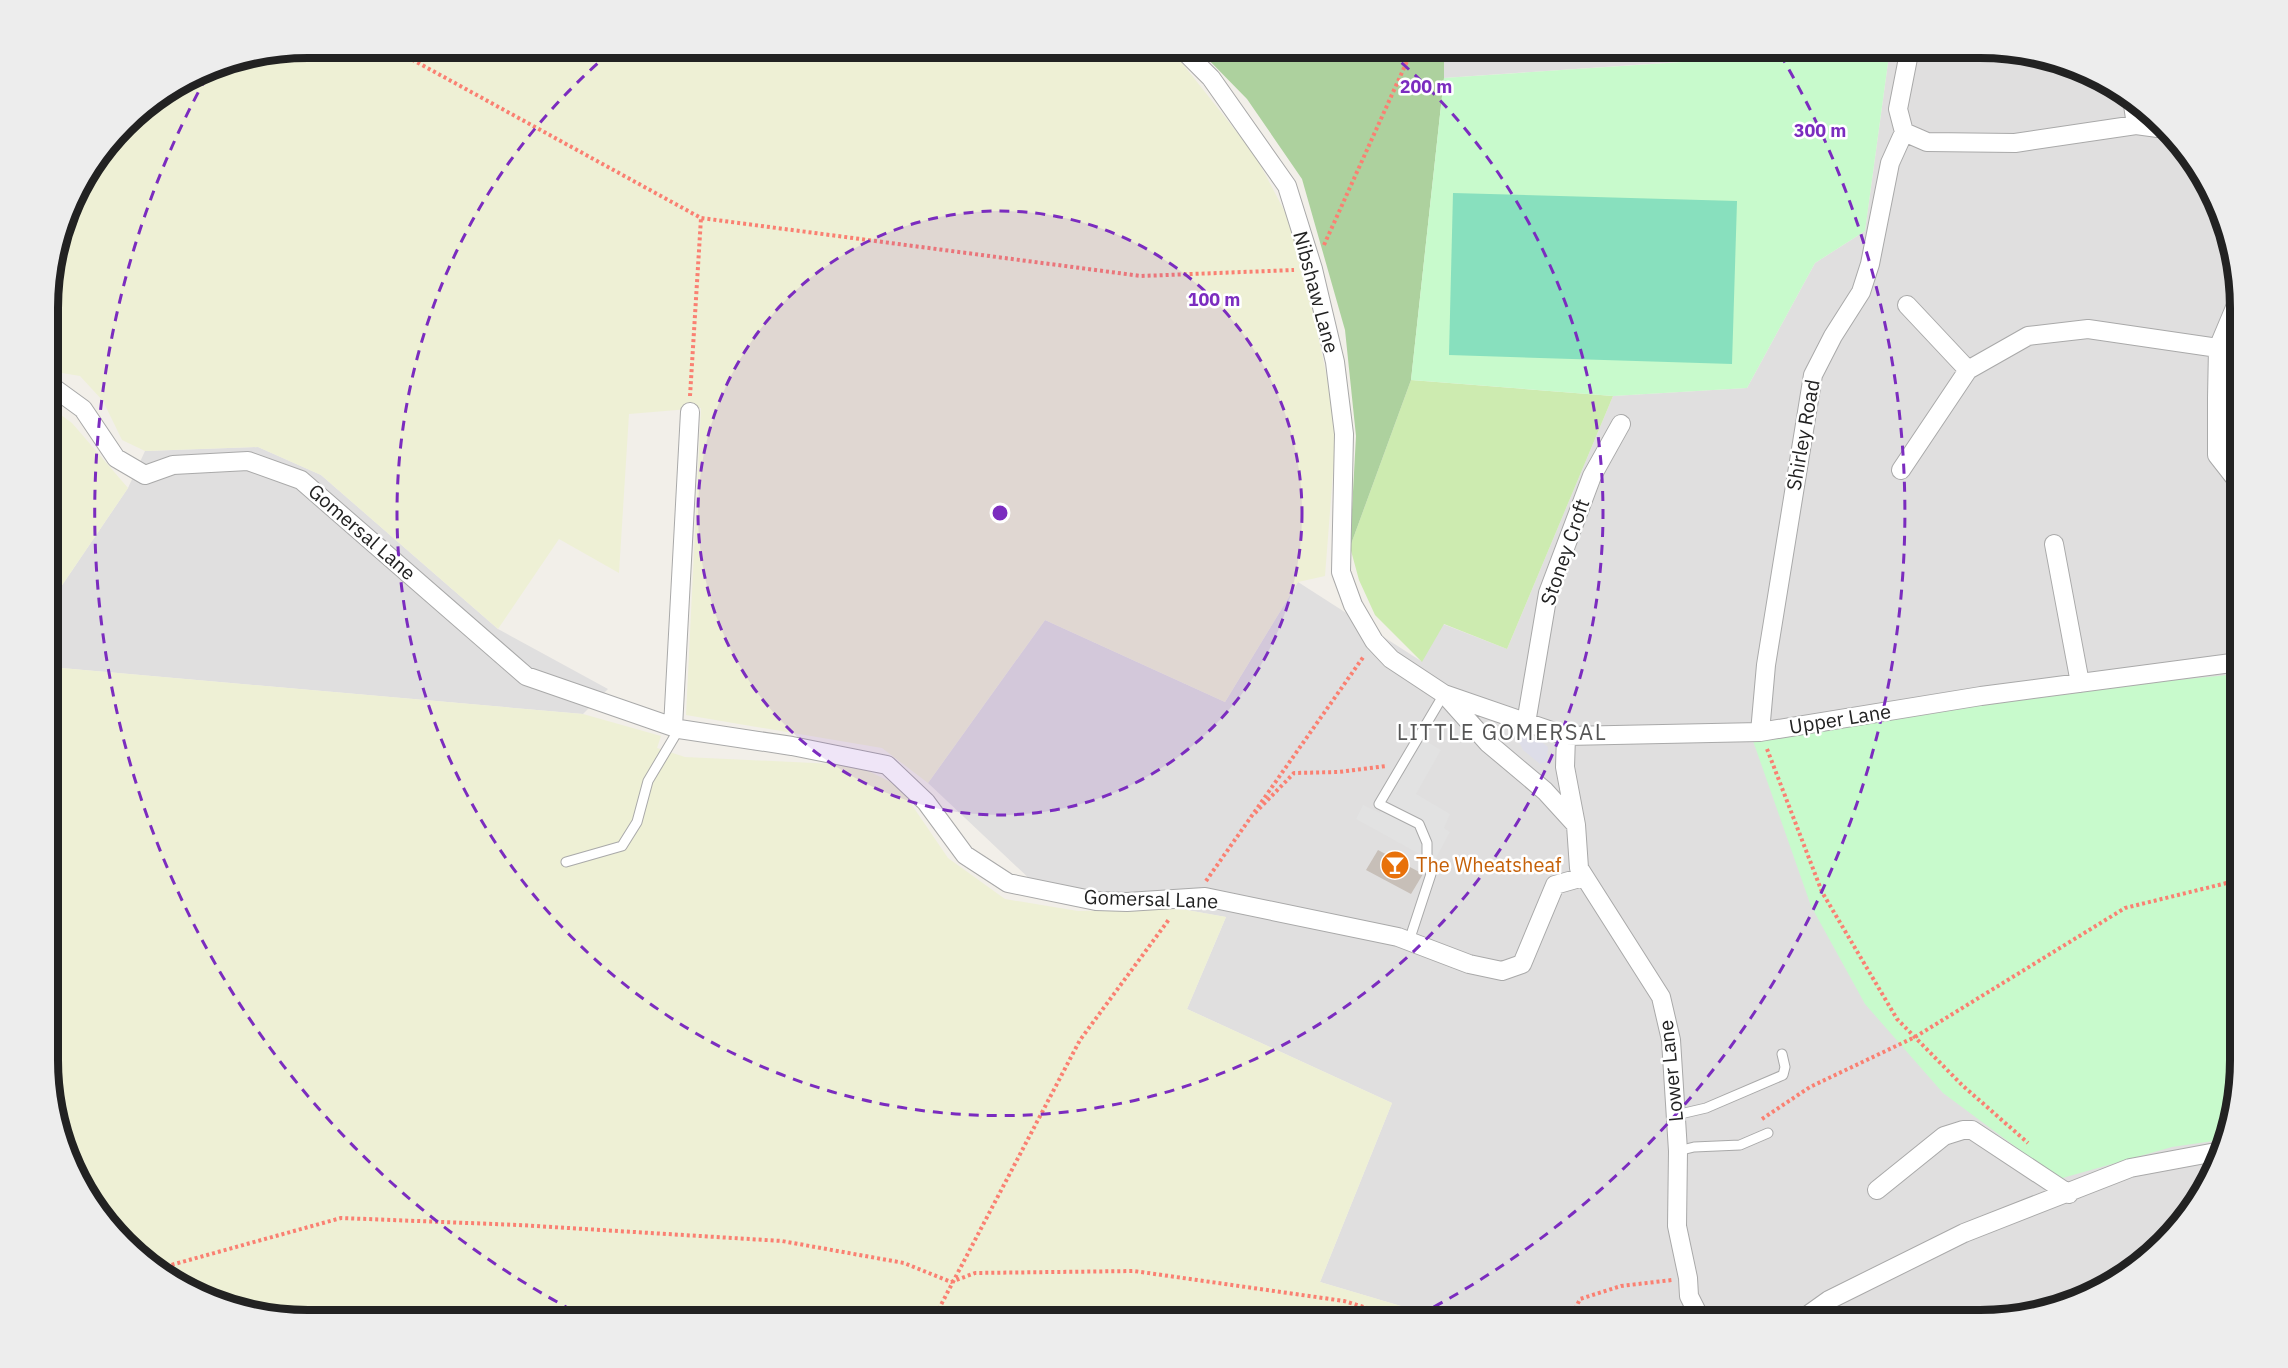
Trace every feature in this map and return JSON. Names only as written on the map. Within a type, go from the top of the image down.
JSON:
[{"type":"street","name":"Nibshaw Lane","points":[[1191,58],[1211,78],[1287,186],[1313,269],[1335,362],[1344,434],[1341,573]]},
{"type":"street","points":[[1908,58],[1899,109],[1904,132],[1927,142],[2015,143],[2136,125],[2151,127]]},
{"type":"street","points":[[2134,112],[2136,125]]},
{"type":"street","name":"Shirley Road","points":[[1760,732],[1766,665],[1813,375],[1833,336],[1861,292],[1870,264],[1890,163],[1904,132]]},
{"type":"street","points":[[1906,305],[1968,370]]},
{"type":"street","points":[[2230,319],[2218,348],[2217,455],[2230,472]]},
{"type":"street","points":[[1901,470],[1968,370],[2028,336],[2088,329],[2218,348]]},
{"type":"street","name":"Gomersal Lane","points":[[58,391],[83,409],[116,458],[145,475],[173,465],[248,461],[301,480],[526,676],[676,728],[792,746],[887,765],[926,802],[965,855],[1008,883],[1096,901],[1127,902],[1205,897],[1409,941],[1469,964],[1502,971],[1522,964],[1555,885],[1583,877]]},
{"type":"street","points":[[676,728],[690,412]]},
{"type":"street","name":"Stoney Croft","points":[[1526,723],[1548,593],[1592,476],[1621,424]]},
{"type":"street","points":[[2054,544],[2080,683]]},
{"type":"street","name":"Upper Lane","points":[[1341,573],[1353,605],[1374,640],[1391,659],[1444,694],[1566,736],[1760,732],[2080,683],[2230,663]]},
{"type":"street","name":"Upper Lane","points":[[1444,694],[1488,743],[1545,791],[1576,825]]},
{"type":"street","name":"Lower Lane","points":[[1566,736],[1565,767],[1576,825],[1579,868],[1661,997],[1671,1040],[1678,1151],[1677,1226],[1688,1278],[1689,1296],[1696,1310]]},
{"type":"street","points":[[1877,1190],[1944,1136],[1962,1130],[1972,1130],[2069,1194]]},
{"type":"street","points":[[1814,1310],[1829,1299],[1964,1233],[2069,1194],[2130,1168],[2211,1153]]},
{"type":"lane","points":[[1409,941],[1431,879],[1427,843],[1419,824],[1379,804],[1444,694]]},
{"type":"lane","points":[[566,862],[622,846],[637,822],[648,781],[676,728]]},
{"type":"lane","points":[[1676,1115],[1706,1108],[1784,1075],[1782,1054]]},
{"type":"lane","points":[[1678,1151],[1694,1147],[1740,1145],[1768,1133]]},
{"type":"path","points":[[409,58],[700,218],[1141,276],[1313,269],[1408,58]]},
{"type":"path","points":[[690,412],[700,218]]},
{"type":"path","points":[[938,1310],[1080,1040],[1186,898],[1204,884],[1374,640]]},
{"type":"path","points":[[1760,732],[1822,892],[1897,1019],[1962,1085],[2034,1147]]},
{"type":"path","points":[[1244,825],[1294,773],[1339,772],[1386,766],[1394,760]]},
{"type":"path","points":[[1754,1125],[1810,1088],[1915,1037],[2125,908],[2230,882]]},
{"type":"path","points":[[168,1266],[341,1218],[519,1225],[782,1241],[904,1263],[951,1282],[975,1273],[1134,1271],[1344,1301],[1373,1310]]},
{"type":"path","points":[[1575,1310],[1580,1299],[1621,1286],[1688,1278]]},
{"type":"shaded area","points":[[1444,58],[1735,58],[1444,78]]},
{"type":"shaded area","points":[[1889,58],[1979,58],[2028,63],[2090,84],[2132,110],[2178,156],[2204,198],[2216,228],[2225,260],[2230,309],[2230,1059],[2225,1108],[2204,1170],[2178,1212],[2132,1258],[2090,1284],[2028,1305],[1979,1310],[1414,1310],[1320,1282],[1392,1103],[1187,1009],[1226,917],[1034,883],[928,783],[1045,620],[1225,702],[1298,582],[1421,661],[1443,624],[1507,649],[1613,396],[1747,388],[1815,263],[1865,231]]},
{"type":"shaded area","points":[[258,447],[321,475],[498,629],[608,689],[583,714],[58,668],[58,591],[128,488],[145,451]]},
{"type":"shaded area","points":[[1522,736],[1548,747],[1547,761],[1540,764],[1523,750],[1517,738]]},
{"type":"shaded area","points":[[1422,739],[1441,750],[1416,794],[1450,814],[1444,828],[1450,832],[1434,862],[1356,819],[1363,805],[1380,813]]},
{"type":"green space","points":[[309,58],[1178,58],[1255,155],[1296,233],[1334,410],[1334,460],[1325,576],[1298,582],[1225,702],[1045,620],[928,783],[882,748],[686,715],[701,408],[629,414],[619,573],[559,539],[498,629],[321,475],[258,447],[145,451],[122,440],[103,401],[80,376],[58,372],[58,309],[63,260],[84,198],[110,156],[156,110],[198,84],[244,67]]},
{"type":"green space","points":[[1207,58],[1444,58],[1444,78],[1411,380],[1350,547],[1356,436],[1345,330],[1302,179],[1247,99]]},
{"type":"green space","points":[[1741,58],[1889,58],[1865,231],[1815,263],[1747,388],[1613,396],[1411,380],[1444,78]]},
{"type":"green space","points":[[1453,193],[1737,201],[1732,364],[1449,355]]},
{"type":"green space","points":[[1411,380],[1613,396],[1507,649],[1444,624],[1422,662],[1375,615],[1359,580],[1350,547]]},
{"type":"green space","points":[[58,413],[72,423],[128,488],[58,591]]},
{"type":"green space","points":[[58,668],[583,714],[661,736],[657,748],[685,757],[856,765],[899,786],[948,858],[1005,899],[1078,911],[1181,909],[1226,917],[1187,1009],[1392,1103],[1320,1282],[1414,1310],[309,1310],[260,1305],[198,1284],[156,1258],[110,1212],[84,1170],[63,1108],[58,1059]]},
{"type":"green space","points":[[2230,675],[2230,1059],[2225,1108],[2216,1141],[2172,1147],[2059,1179],[1943,1093],[1865,1004],[1811,906],[1752,738],[2063,691]]},
{"type":"building","points":[[1378,850],[1423,874],[1411,894],[1366,870]]},
{"type":"place","name":"The Wheatsheaf","points":[[1395,865]]},
{"type":"district","name":"LITTLE GOMERSAL","points":[[1502,732]]}]
